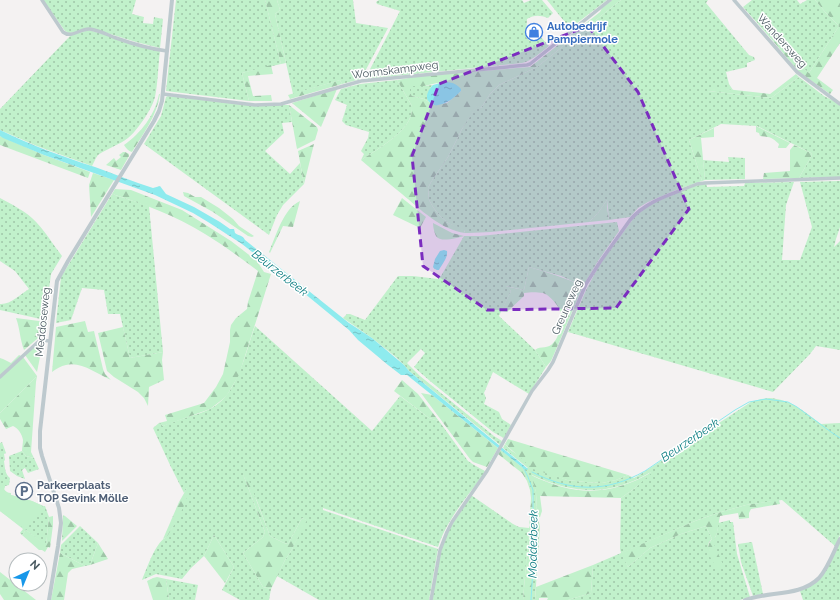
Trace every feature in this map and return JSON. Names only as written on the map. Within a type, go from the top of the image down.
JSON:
[{"type":"street","points":[[42,0],[65,34],[69,35],[86,29],[131,43],[168,51]]},
{"type":"street","name":"Meddoseweg","points":[[49,600],[58,546],[60,523],[59,508],[40,448],[40,431],[57,285],[59,277],[68,261],[154,121],[161,106],[168,51],[172,0]]},
{"type":"street","name":"Wormskampweg","points":[[163,94],[254,105],[281,104],[361,82],[527,65],[610,0]]},
{"type":"street","name":"Wandersweg","points":[[734,0],[797,72],[840,104]]},
{"type":"street","name":"Greuneweg","points":[[431,600],[438,557],[452,522],[487,471],[532,392],[553,362],[582,293],[592,274],[630,220],[639,210],[659,199],[697,184],[840,178]]},
{"type":"street","points":[[0,376],[41,340],[50,341]]},
{"type":"street","points":[[745,600],[799,590],[811,584],[820,577],[826,568],[840,539]]},
{"type":"highlighted area","points":[[588,26],[638,92],[689,209],[616,308],[487,310],[423,266],[412,156],[439,84]]},
{"type":"green space","points":[[43,0],[136,0],[132,14],[144,17],[143,23],[153,24],[154,17],[163,19],[160,48],[94,29],[69,33],[65,31]]},
{"type":"green space","points":[[176,0],[265,0],[281,64],[242,73],[249,101],[166,91]]},
{"type":"green space","points":[[265,0],[277,0],[280,10],[275,14],[286,63],[281,64]]},
{"type":"green space","points":[[277,0],[353,0],[356,23],[388,28],[361,79],[342,84],[340,80],[293,94],[275,14],[280,10]]},
{"type":"green space","points":[[379,0],[522,0],[524,3],[531,0],[542,0],[553,13],[548,18],[537,16],[527,19],[526,37],[530,41],[538,34],[549,46],[533,58],[522,63],[365,79],[400,11],[377,4],[376,2]]},
{"type":"green space","points":[[547,0],[607,0],[572,27],[568,26]]},
{"type":"green space","points":[[612,0],[621,0],[537,67],[499,85],[490,94],[481,108],[477,106],[462,129],[448,157],[428,188],[429,200],[439,215],[448,223],[464,229],[465,233],[448,228],[431,218],[361,160],[396,136],[407,124],[412,114],[412,106],[397,80],[421,76],[530,67],[600,12],[602,8]],"holes":[[[437,83],[461,91],[447,103],[434,105],[424,99],[412,96],[410,93],[410,86],[424,86]]]},
{"type":"green space","points":[[621,0],[708,0],[706,3],[749,55],[754,57],[755,60],[747,63],[747,67],[726,72],[729,84],[733,90],[708,88],[708,91],[771,98],[799,77],[824,96],[840,105],[840,177],[799,178],[812,155],[811,153],[757,126],[721,124],[689,140],[702,181],[648,202],[638,208],[630,217],[609,220],[607,200],[598,213],[589,222],[468,233],[465,233],[465,231],[448,223],[439,215],[429,200],[428,188],[448,157],[462,129],[477,105],[481,108],[490,94],[499,85],[537,67]]},
{"type":"green space","points":[[752,0],[797,0],[800,4],[807,0],[815,0],[839,26],[809,73],[795,61],[776,39],[773,41],[743,7]]},
{"type":"green space","points":[[815,0],[840,0],[840,43],[817,78],[833,90],[830,94],[799,72],[773,41],[776,39],[795,61],[809,73],[839,26]]},
{"type":"green space","points":[[89,30],[160,51],[155,97],[148,113],[132,135],[98,155],[92,166],[37,146],[0,130],[0,109],[71,35]]},
{"type":"green space","points":[[271,65],[273,74],[248,76],[253,96],[271,95],[272,101],[249,101],[242,73]]},
{"type":"green space","points":[[796,74],[799,77],[771,98],[708,91],[708,87],[770,94]]},
{"type":"green space","points":[[340,80],[342,84],[290,99],[288,95]]},
{"type":"green space","points":[[397,80],[412,106],[412,114],[407,124],[396,136],[361,160],[364,154],[361,151],[368,138],[369,132],[346,125],[342,121],[347,105],[335,100],[341,89],[360,84]]},
{"type":"green space","points":[[433,85],[427,97],[429,102],[412,96],[409,89],[410,86]]},
{"type":"green space","points":[[337,89],[321,127],[292,103]]},
{"type":"green space","points":[[159,94],[156,110],[149,124],[132,152],[129,151],[124,145],[136,135],[151,116]]},
{"type":"green space","points":[[166,97],[246,105],[289,105],[292,122],[282,123],[284,133],[265,151],[290,174],[300,163],[304,184],[283,205],[277,215],[269,235],[144,144],[161,116]]},
{"type":"green space","points":[[289,105],[317,127],[318,130],[315,140],[297,149]]},
{"type":"green space","points":[[756,126],[790,143],[786,148],[778,148],[779,144],[773,139],[760,136],[759,133],[756,132]]},
{"type":"green space","points":[[714,128],[714,137],[701,138],[705,180],[702,181],[689,140]]},
{"type":"green space","points":[[0,136],[44,155],[90,172],[88,178],[0,145]]},
{"type":"green space","points":[[314,144],[304,184],[298,151]]},
{"type":"green space","points":[[794,145],[811,153],[812,155],[799,178],[763,179],[764,173],[790,171],[790,150]]},
{"type":"green space","points":[[123,152],[129,154],[129,156],[121,170],[106,165],[114,158],[116,161],[121,157],[119,155]]},
{"type":"green space","points":[[728,157],[745,158],[745,179],[705,180],[703,160],[729,162]]},
{"type":"green space","points":[[93,173],[114,180],[91,217],[89,185]]},
{"type":"green space","points":[[840,181],[840,227],[834,247],[840,241],[840,350],[816,346],[773,392],[568,332],[586,290],[600,264],[636,215],[648,205],[692,187],[706,183],[707,187],[744,186],[745,183],[794,182],[786,205],[782,260],[800,260],[812,227],[800,182]]},
{"type":"green space","points":[[115,189],[131,190],[182,210],[231,241],[257,261],[264,272],[271,274],[239,375],[227,395],[210,409],[163,426],[159,423],[167,421],[165,415],[204,403],[216,387],[223,374],[230,342],[231,325],[236,318],[247,309],[258,271],[212,238],[183,222],[160,211],[112,194]]},
{"type":"green space","points":[[183,192],[195,197],[201,197],[219,208],[239,226],[254,236],[248,236],[213,212],[184,196]]},
{"type":"green space","points":[[112,194],[149,206],[163,352],[130,358],[120,314],[108,314],[104,290],[82,288],[71,320],[56,323],[61,277]]},
{"type":"green space","points":[[0,198],[32,218],[44,231],[62,256],[51,274],[45,320],[0,310],[0,304],[8,303],[29,289],[15,271],[0,261]]},
{"type":"green space","points":[[402,198],[426,217],[420,228],[393,215]]},
{"type":"green space","points":[[607,200],[609,220],[589,222],[598,213]]},
{"type":"green space","points":[[300,201],[293,227],[283,226],[270,253],[269,252],[274,238],[285,216],[294,205]]},
{"type":"green space","points":[[617,222],[619,231],[583,286],[561,276],[529,267],[524,290],[506,286],[511,291],[499,316],[535,350],[546,367],[529,394],[493,372],[484,393],[486,398],[484,404],[499,412],[502,419],[511,425],[504,438],[493,432],[414,367],[425,353],[421,349],[407,363],[420,376],[502,441],[500,445],[409,371],[397,358],[343,318],[347,314],[350,314],[365,320],[398,276],[438,279],[464,236],[480,236]]},
{"type":"green space","points":[[433,223],[452,233],[464,236],[445,240],[438,238],[433,227]]},
{"type":"green space","points":[[529,267],[556,275],[583,286],[551,361],[546,367],[535,350],[552,344],[557,338],[563,323],[562,314],[554,301],[543,293],[524,293],[524,296],[507,312],[501,311],[511,291],[505,286],[524,290]]},
{"type":"green space","points":[[16,318],[39,321],[45,324],[44,333],[24,350],[18,326]]},
{"type":"green space","points":[[85,321],[88,332],[94,331],[103,369],[105,374],[111,380],[83,366],[72,364],[64,365],[52,372],[56,327]]},
{"type":"green space","points":[[255,326],[372,431],[400,396],[429,418],[439,421],[468,461],[485,471],[452,518],[438,547],[323,508],[323,510],[438,549],[429,600],[319,600],[277,576],[306,520],[302,518],[288,544],[270,536],[257,501],[243,474],[265,532],[263,537],[243,553],[263,587],[271,589],[269,600],[240,600],[222,590],[234,567],[214,535],[204,556],[182,579],[156,574],[142,580],[158,545],[165,538],[176,520],[187,488],[184,493],[153,428],[159,423],[163,426],[210,409],[220,403],[234,384],[244,360]]},
{"type":"green space","points":[[123,327],[130,358],[163,352],[162,360],[164,380],[149,387],[148,406],[144,398],[138,392],[107,371],[98,333]]},
{"type":"green space","points":[[43,342],[37,372],[25,355],[39,343]]},
{"type":"green space","points":[[19,355],[23,357],[37,376],[0,413],[0,358],[11,363]]},
{"type":"green space","points":[[37,376],[31,452],[34,458],[26,456],[22,451],[23,440],[21,433],[13,426],[6,429],[0,419],[0,413]]},
{"type":"green space","points":[[402,380],[418,394],[439,421],[429,418],[394,391]]},
{"type":"green space","points":[[421,393],[432,395],[498,448],[487,467],[473,462],[470,459]]},
{"type":"green space","points":[[769,398],[784,401],[790,404],[821,424],[840,423],[840,535],[835,546],[782,500],[746,505],[695,521],[622,553],[628,567],[650,548],[681,534],[706,526],[712,539],[709,542],[708,547],[716,536],[718,523],[730,520],[730,522],[733,522],[737,554],[750,597],[740,600],[568,600],[591,593],[593,565],[621,553],[621,498],[635,488],[651,472],[636,480],[621,485],[607,489],[592,490],[563,486],[548,482],[532,475],[536,492],[537,513],[540,527],[535,600],[531,600],[536,528],[533,511],[533,498],[528,477],[523,468],[528,468],[503,448],[505,444],[512,451],[543,471],[567,480],[602,483],[616,480],[628,475],[634,478],[751,402]]},
{"type":"green space","points":[[508,439],[628,475],[616,480],[602,483],[567,480],[533,469],[505,444]]},
{"type":"green space","points":[[2,442],[6,453],[4,454],[4,461],[6,471],[10,478],[9,485],[5,486],[4,490],[11,493],[11,495],[45,506],[49,517],[46,546],[26,530],[22,535],[20,533],[23,529],[0,511],[0,443]]},
{"type":"green space","points":[[501,450],[523,468],[528,477],[532,491],[536,528],[531,600],[523,600],[531,498],[530,490],[522,473],[498,454]]},
{"type":"green space","points":[[22,451],[26,456],[34,458],[39,469],[28,473],[25,468],[22,470],[25,479],[10,471],[9,456]]},
{"type":"green space","points":[[654,471],[621,498],[540,496],[542,511],[540,517],[537,513],[536,492],[531,475],[563,487],[593,491],[623,485]]},
{"type":"green space","points":[[246,473],[270,536],[288,544],[302,518],[307,520],[271,589],[263,587],[243,553],[263,537],[265,532],[243,474]]},
{"type":"green space","points":[[4,485],[4,489],[11,493],[11,495],[43,506],[26,530],[0,511],[0,486]]},
{"type":"green space","points":[[187,488],[189,490],[188,496],[183,507],[168,535],[163,539],[179,502]]},
{"type":"green space","points":[[471,495],[513,524],[519,527],[529,528],[523,600],[432,600],[443,538]]},
{"type":"green space","points":[[779,500],[780,504],[751,509],[749,518],[739,519],[738,513],[720,516],[717,533],[713,542],[725,569],[717,567],[710,557],[708,546],[712,539],[706,526],[681,534],[650,548],[628,567],[621,553],[695,521],[721,512],[746,505]]},
{"type":"green space","points":[[63,515],[77,526],[62,541]]},
{"type":"green space","points":[[53,516],[53,525],[50,548],[48,547],[45,552],[39,550],[22,535],[26,530],[46,545],[49,517]]},
{"type":"green space","points":[[80,526],[98,543],[90,565],[85,566],[60,553],[61,545]]},
{"type":"green space","points":[[214,535],[234,567],[225,583],[204,556]]},
{"type":"green space","points":[[752,542],[763,594],[753,596],[741,562],[738,544]]},
{"type":"green space","points":[[840,542],[840,600],[803,600],[800,591],[817,581]]},
{"type":"green space","points":[[98,543],[108,559],[90,565]]},
{"type":"green space","points":[[60,553],[85,566],[72,569],[68,573],[64,600],[51,600]]},
{"type":"green space","points":[[593,565],[591,593],[568,600],[547,600],[548,598],[539,598],[539,600],[535,600],[536,587]]},
{"type":"green space","points":[[0,572],[8,578],[8,592],[26,592],[36,600],[4,600],[0,594]]},
{"type":"green space","points":[[157,577],[166,579],[169,600],[153,600],[147,581]]},
{"type":"green space","points":[[166,579],[198,585],[195,600],[169,600]]},
{"type":"water","points":[[444,82],[455,84],[461,89],[461,91],[448,102],[434,105],[429,102],[427,97],[429,89],[433,85]]},
{"type":"water","name":"Beurzerbeek","points":[[0,130],[23,141],[153,188],[160,186],[166,194],[194,207],[230,229],[234,229],[235,233],[243,237],[349,323],[372,338],[409,371],[528,469],[523,468],[407,375],[401,375],[388,365],[358,340],[349,330],[242,244],[208,222],[193,213],[155,195],[44,155],[3,138],[0,136]]},
{"type":"water","points":[[440,251],[447,251],[446,259],[439,270],[436,270],[433,267],[435,259]]},
{"type":"waterway","name":"Beurzerbeek","points":[[532,472],[546,479],[575,486],[602,486],[616,483],[645,471],[749,402],[766,399],[788,402],[840,438]]},
{"type":"waterway","name":"Modderbeek","points":[[523,467],[533,490],[533,511],[536,523],[531,600]]},
{"type":"place","name":"Autobedrijf Pampiermole","points":[[534,32]]},
{"type":"place","name":"Parkeerplaats TOP Sevink Mölle","points":[[24,491]]}]
